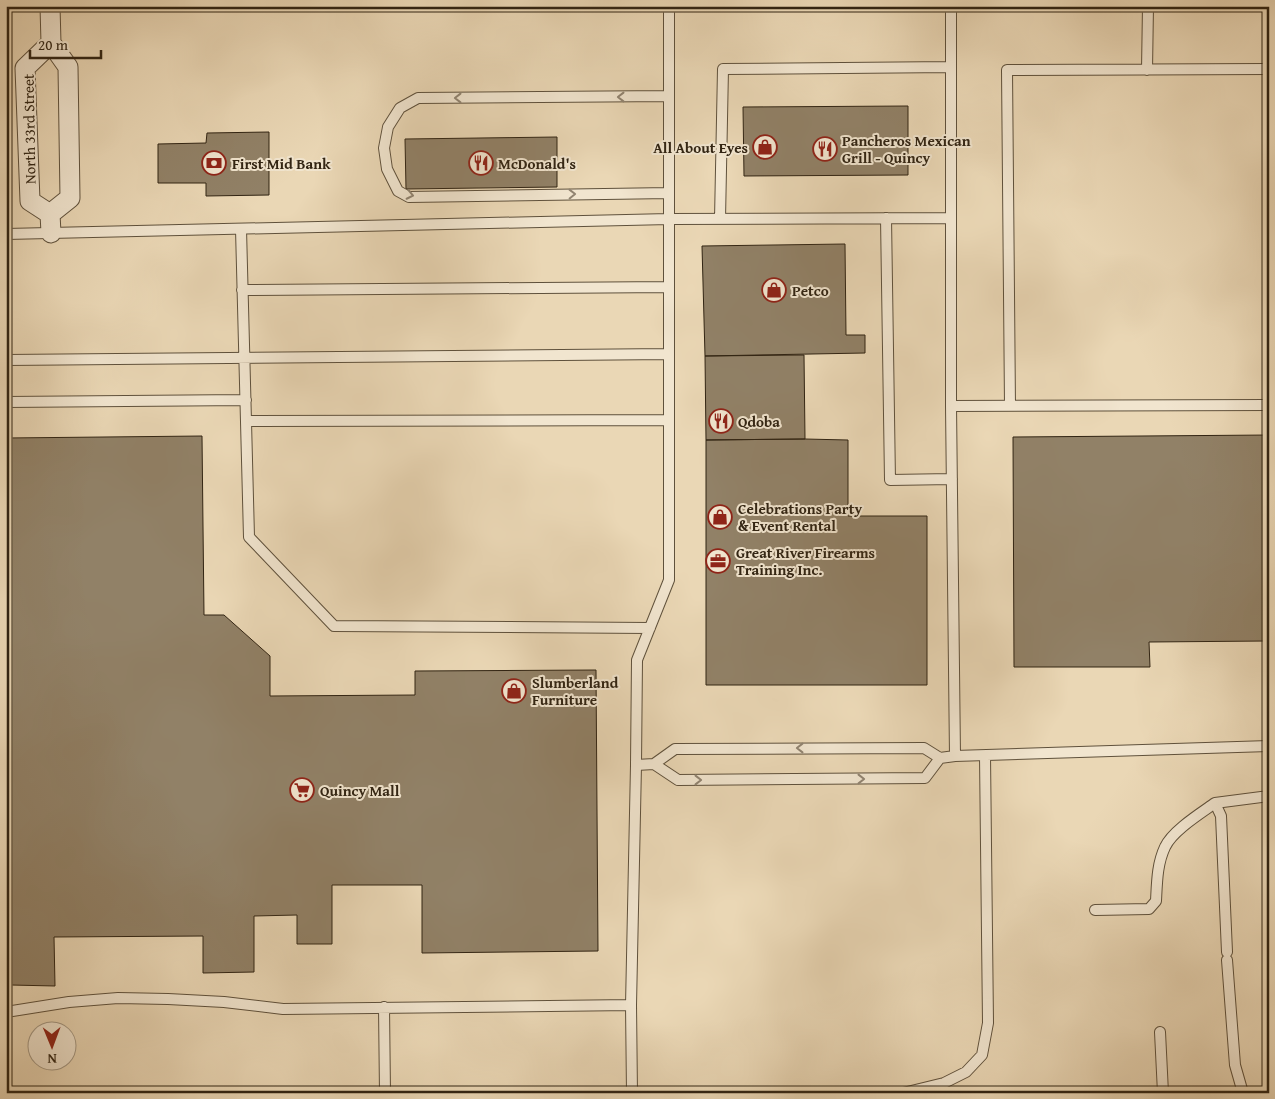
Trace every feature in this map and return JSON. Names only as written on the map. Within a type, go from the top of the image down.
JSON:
[{"type":"street","points":[[50,6],[51,43],[68,67],[70,198],[51,224]]},
{"type":"street","name":"North 33rd Street","points":[[51,43],[25,68],[30,201],[51,224]]},
{"type":"lane","points":[[632,1093],[631,1005],[637,660],[670,580],[669,6]]},
{"type":"lane","points":[[951,6],[951,406],[955,756]]},
{"type":"lane","points":[[1147,70],[1148,6]]},
{"type":"lane","points":[[720,219],[723,69],[951,66]]},
{"type":"lane","points":[[1010,406],[1007,70],[1269,69]]},
{"type":"lane","points":[[669,96],[418,98],[400,108],[388,127],[384,148],[387,169],[398,191],[408,197],[669,193]]},
{"type":"lane","points":[[886,218],[890,480],[952,479]]},
{"type":"lane","points":[[6,234],[51,224],[241,229],[669,219],[951,218]]},
{"type":"lane","points":[[241,229],[250,537],[334,626],[650,628]]},
{"type":"lane","points":[[242,290],[669,287]]},
{"type":"lane","points":[[6,360],[669,354]]},
{"type":"lane","points":[[6,402],[246,400]]},
{"type":"lane","points":[[951,406],[1269,405]]},
{"type":"lane","points":[[246,420],[669,420]]},
{"type":"lane","points":[[636,765],[654,764],[674,749],[924,748],[940,758],[1269,746]]},
{"type":"lane","points":[[903,1093],[944,1084],[966,1072],[982,1055],[988,1023],[985,756]]},
{"type":"lane","points":[[654,764],[678,780],[925,778],[940,758]]},
{"type":"lane","points":[[1095,910],[1149,909],[1156,901],[1157,871],[1165,845],[1184,826],[1215,804],[1269,796]]},
{"type":"lane","points":[[1215,804],[1221,816],[1227,956],[1235,1065],[1244,1093]]},
{"type":"lane","points":[[6,1012],[68,1002],[118,998],[168,998],[214,1001],[283,1009],[631,1005]]},
{"type":"lane","points":[[384,1008],[386,1093]]},
{"type":"lane","points":[[1160,1032],[1163,1093]]},
{"type":"building","points":[[908,106],[908,175],[744,176],[743,107]]},
{"type":"building","name":"First Mid Bank","points":[[269,132],[269,195],[206,196],[206,183],[158,183],[158,144],[206,143],[207,133]]},
{"type":"building","name":"McDonald's","points":[[557,137],[557,187],[406,189],[405,139]]},
{"type":"building","name":"Petco","points":[[845,244],[846,335],[865,335],[865,353],[705,356],[702,246]]},
{"type":"building","points":[[804,355],[805,439],[706,440],[705,356]]},
{"type":"building","points":[[1269,435],[1269,645],[1267,641],[1149,642],[1150,667],[1014,667],[1013,437]]},
{"type":"building","name":"Quincy Mall","points":[[202,436],[204,615],[224,615],[270,656],[270,696],[415,695],[415,671],[596,670],[598,951],[422,953],[422,885],[332,885],[332,944],[297,944],[297,915],[254,916],[254,972],[203,973],[203,936],[54,937],[55,986],[11,985],[11,942],[6,942],[6,438]]},
{"type":"building","points":[[706,440],[848,440],[848,516],[927,516],[927,685],[706,685]]},
{"type":"place","name":"All About Eyes","points":[[765,147]]},
{"type":"place","name":"Pancheros Mexican Grill - Quincy","points":[[825,149]]},
{"type":"place","name":"First Mid Bank","points":[[214,163]]},
{"type":"place","name":"McDonald's","points":[[481,163]]},
{"type":"place","name":"Petco","points":[[774,290]]},
{"type":"place","name":"Qdoba","points":[[721,421]]},
{"type":"place","name":"Celebrations Party & Event Rental","points":[[720,517]]},
{"type":"place","name":"Great River Firearms Training Inc.","points":[[718,561]]},
{"type":"place","name":"Slumberland Furniture","points":[[514,691]]},
{"type":"place","name":"Quincy Mall","points":[[302,790]]}]
